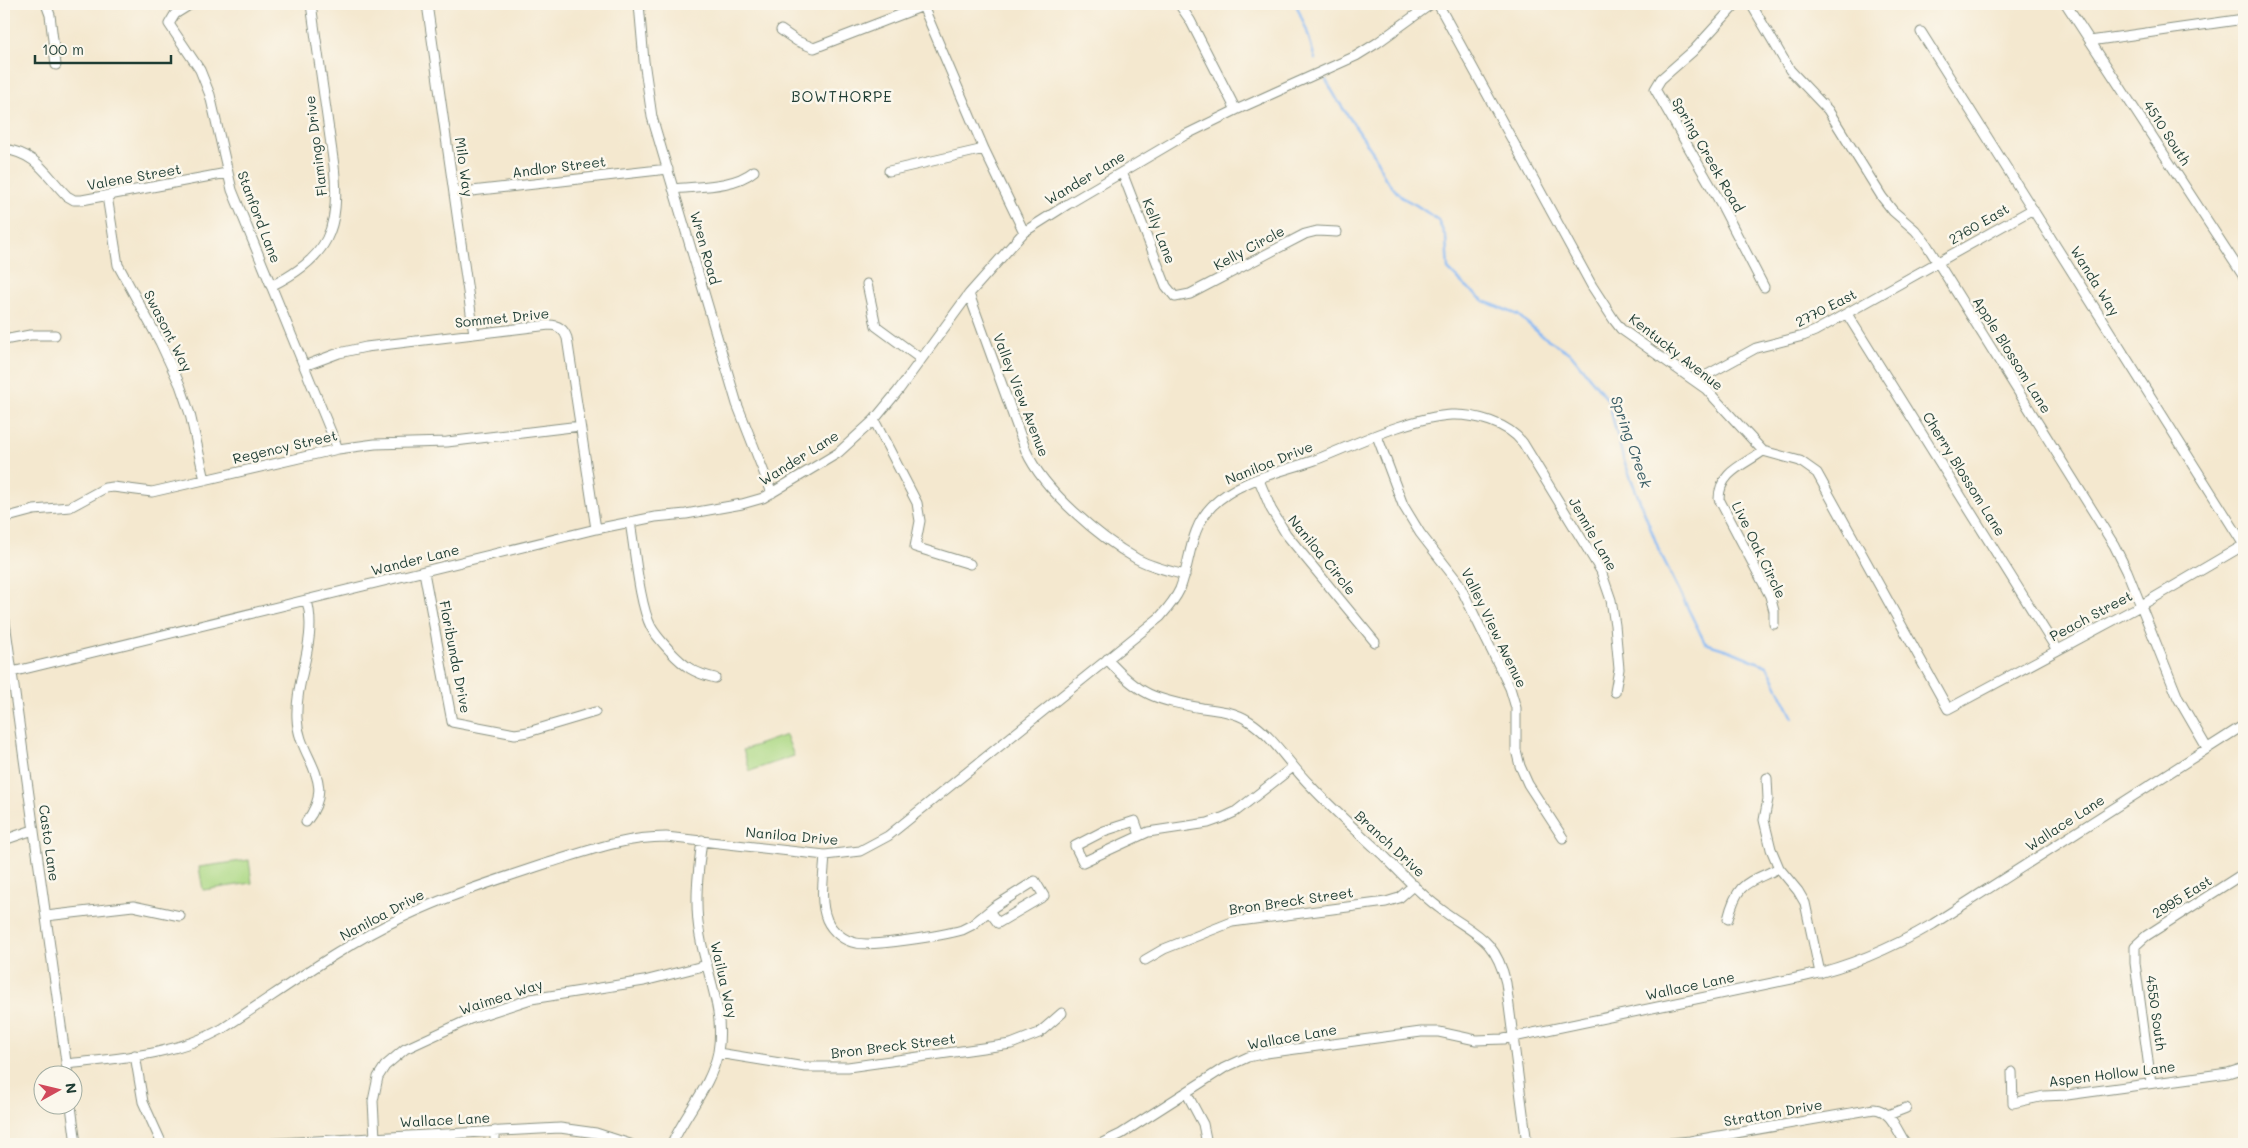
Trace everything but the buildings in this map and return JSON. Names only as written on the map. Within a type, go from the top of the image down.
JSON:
[{"type":"street","points":[[46,4],[50,15],[56,65]]},
{"type":"street","name":"Stanford Lane","points":[[190,4],[175,14],[169,24],[200,70],[216,118],[227,173],[250,237],[338,448]]},
{"type":"street","name":"Flamingo Drive","points":[[271,286],[292,275],[314,258],[326,240],[336,210],[337,192],[334,166],[311,4]]},
{"type":"street","name":"Milo Way","points":[[427,4],[474,334]]},
{"type":"street","name":"Wren Road","points":[[639,4],[647,92],[652,116],[737,404],[772,494]]},
{"type":"street","points":[[1179,4],[1190,20],[1236,110]]},
{"type":"street","name":"Wander Lane","points":[[12,672],[630,522],[742,504],[772,494],[838,453],[874,420],[969,294],[1024,232],[1185,135],[1356,56],[1378,43],[1431,4]]},
{"type":"street","name":"Kentucky Avenue","points":[[1438,4],[1592,286],[1614,320],[1630,336],[1712,394],[1763,451]]},
{"type":"street","name":"Spring Creek Road","points":[[1736,4],[1693,50],[1661,79],[1655,89],[1720,202],[1764,287]]},
{"type":"street","name":"Apple Blossom Lane","points":[[1751,4],[1790,70],[1823,104],[1882,197],[1893,211],[1916,230],[2100,521],[2127,572],[2178,698],[2207,748]]},
{"type":"street","name":"4510 South","points":[[2066,4],[2244,277]]},
{"type":"street","points":[[781,30],[797,41],[814,48],[922,5],[984,149],[1024,232]]},
{"type":"street","points":[[2090,41],[2244,19]]},
{"type":"street","name":"Wanda Way","points":[[1921,32],[2244,545]]},
{"type":"street","name":"Valene Street","points":[[4,149],[21,153],[35,161],[70,199],[77,200],[227,173]]},
{"type":"street","points":[[889,171],[984,149]]},
{"type":"street","name":"Andlor Street","points":[[454,193],[668,169]]},
{"type":"street","points":[[673,189],[734,181],[747,177],[754,171]]},
{"type":"street","name":"Kelly Lane","points":[[1122,172],[1166,286],[1175,297]]},
{"type":"street","name":"Swasont Way","points":[[107,196],[118,266],[163,348],[180,384],[205,480]]},
{"type":"street","name":"2760 East","points":[[1938,263],[2033,209]]},
{"type":"street","name":"Kelly Circle","points":[[1175,297],[1190,294],[1305,234],[1317,231],[1337,232]]},
{"type":"street","name":"2770 East","points":[[1696,381],[1745,353],[1804,336],[1938,263]]},
{"type":"street","points":[[867,284],[876,326],[921,359]]},
{"type":"street","name":"Valley View Avenue","points":[[969,294],[1033,467],[1065,504],[1123,550],[1139,560],[1185,575]]},
{"type":"street","name":"Cherry Blossom Lane","points":[[1847,314],[2057,650]]},
{"type":"street","name":"Sommet Drive","points":[[304,366],[339,353],[366,347],[549,325],[561,328],[567,338],[596,530]]},
{"type":"street","points":[[4,340],[30,335],[55,335]]},
{"type":"street","name":"Naniloa Drive","points":[[67,1064],[174,1049],[212,1035],[368,936],[402,917],[468,889],[622,841],[660,837],[702,840],[825,855],[860,851],[888,836],[1163,613],[1174,600],[1185,575],[1192,539],[1205,514],[1228,493],[1424,420],[1451,415],[1469,416],[1486,420],[1511,432]]},
{"type":"street","points":[[874,420],[917,503],[920,521],[914,547],[970,564]]},
{"type":"street","name":"Regency Street","points":[[4,518],[34,510],[70,507],[105,488],[114,487],[144,493],[152,492],[338,448],[374,444],[442,442],[580,426]]},
{"type":"street","name":"Jennie Lane","points":[[1511,432],[1522,443],[1601,571],[1611,600],[1615,625],[1619,668],[1615,692]]},
{"type":"street","name":"Valley View Avenue","points":[[1377,436],[1403,505],[1420,533],[1458,582],[1510,688],[1517,716],[1516,742],[1520,766],[1528,784],[1563,838]]},
{"type":"street","name":"Peach Street","points":[[1763,451],[1800,461],[1817,473],[1948,709],[2140,606],[2244,545]]},
{"type":"street","name":"Live Oak Circle","points":[[1763,451],[1722,481],[1719,499],[1770,596],[1774,611],[1774,624]]},
{"type":"street","name":"Naniloa Circle","points":[[1259,480],[1271,509],[1286,534],[1375,642]]},
{"type":"street","points":[[630,522],[645,611],[650,626],[656,636],[680,662],[695,673],[715,678]]},
{"type":"street","name":"Floribunda Drive","points":[[424,572],[452,722],[497,732],[522,733],[595,712]]},
{"type":"street","points":[[306,822],[317,807],[319,792],[315,772],[301,738],[297,718],[311,624],[307,600]]},
{"type":"street","name":"Casto Lane","points":[[4,615],[67,1064]]},
{"type":"street","name":"Branch Drive","points":[[1107,659],[1132,685],[1155,698],[1228,712],[1249,721],[1268,737],[1318,794],[1414,885],[1438,907],[1480,935],[1490,946],[1504,974],[1527,1144]]},
{"type":"street","name":"Wallace Lane","points":[[1100,1144],[1121,1134],[1232,1064],[1266,1053],[1421,1032],[1439,1032],[1476,1040],[1513,1037],[1820,973],[1867,958],[1921,931],[2244,725]]},
{"type":"street","points":[[1144,833],[1135,822],[1104,831],[1075,846],[1083,862],[1144,833],[1222,818],[1235,812],[1293,767]]},
{"type":"street","points":[[1767,778],[1768,799],[1765,824],[1773,855],[1779,868],[1798,890],[1805,903],[1820,973]]},
{"type":"street","points":[[4,840],[33,830]]},
{"type":"street","name":"Wailua Way","points":[[672,1144],[707,1086],[718,1053],[719,1011],[699,934],[697,908],[697,877],[702,840]]},
{"type":"street","points":[[825,855],[824,910],[832,928],[846,940],[866,944],[955,932],[972,925],[989,911],[1035,882],[1044,896],[998,923],[989,911]]},
{"type":"street","points":[[1728,919],[1732,901],[1743,886],[1779,868]]},
{"type":"street","name":"2995 East","points":[[2136,946],[2146,936],[2244,874]]},
{"type":"street","name":"Bron Breck Street","points":[[1145,960],[1164,949],[1224,924],[1386,902],[1399,898],[1414,885]]},
{"type":"street","points":[[46,916],[133,906],[180,916]]},
{"type":"street","name":"4550 South","points":[[2136,946],[2135,963],[2152,1083]]},
{"type":"street","name":"Waimea Way","points":[[375,1138],[373,1101],[378,1077],[385,1066],[405,1049],[470,1019],[531,999],[644,981],[707,965]]},
{"type":"street","name":"Bron Breck Street","points":[[718,1053],[805,1067],[840,1068],[1010,1044],[1039,1033],[1062,1013]]},
{"type":"street","points":[[135,1055],[143,1102],[162,1144]]},
{"type":"street","name":"Aspen Hollow Lane","points":[[2012,1072],[2013,1103],[2044,1096],[2067,1095],[2228,1073],[2244,1068]]},
{"type":"street","points":[[1186,1092],[1203,1124],[1208,1144]]},
{"type":"street","name":"Stratton Drive","points":[[1661,1144],[1690,1141],[1870,1109],[1881,1110],[1888,1114],[1906,1108]]},
{"type":"street","points":[[1888,1114],[1906,1144]]},
{"type":"street","points":[[72,1116],[76,1144]]},
{"type":"street","name":"Wallace Lane","points":[[260,1144],[495,1131],[572,1129],[607,1136],[630,1144]]},
{"type":"street","points":[[495,1131],[495,1144]]},
{"type":"green space","points":[[786,735],[794,756],[750,771],[743,750]]},
{"type":"green space","points":[[249,860],[252,883],[203,890],[199,867]]},
{"type":"waterway","name":"Spring Creek","points":[[1296,4],[1307,31],[1315,59]]},
{"type":"waterway","name":"Spring Creek","points":[[1326,80],[1374,154],[1385,178],[1401,197],[1438,220],[1446,238],[1448,269],[1484,301],[1518,315],[1541,335],[1571,354],[1608,400],[1623,458],[1659,550],[1705,643],[1731,651],[1767,666],[1793,718]]},
{"type":"district","name":"BOWTHORPE","points":[[842,97]]}]
